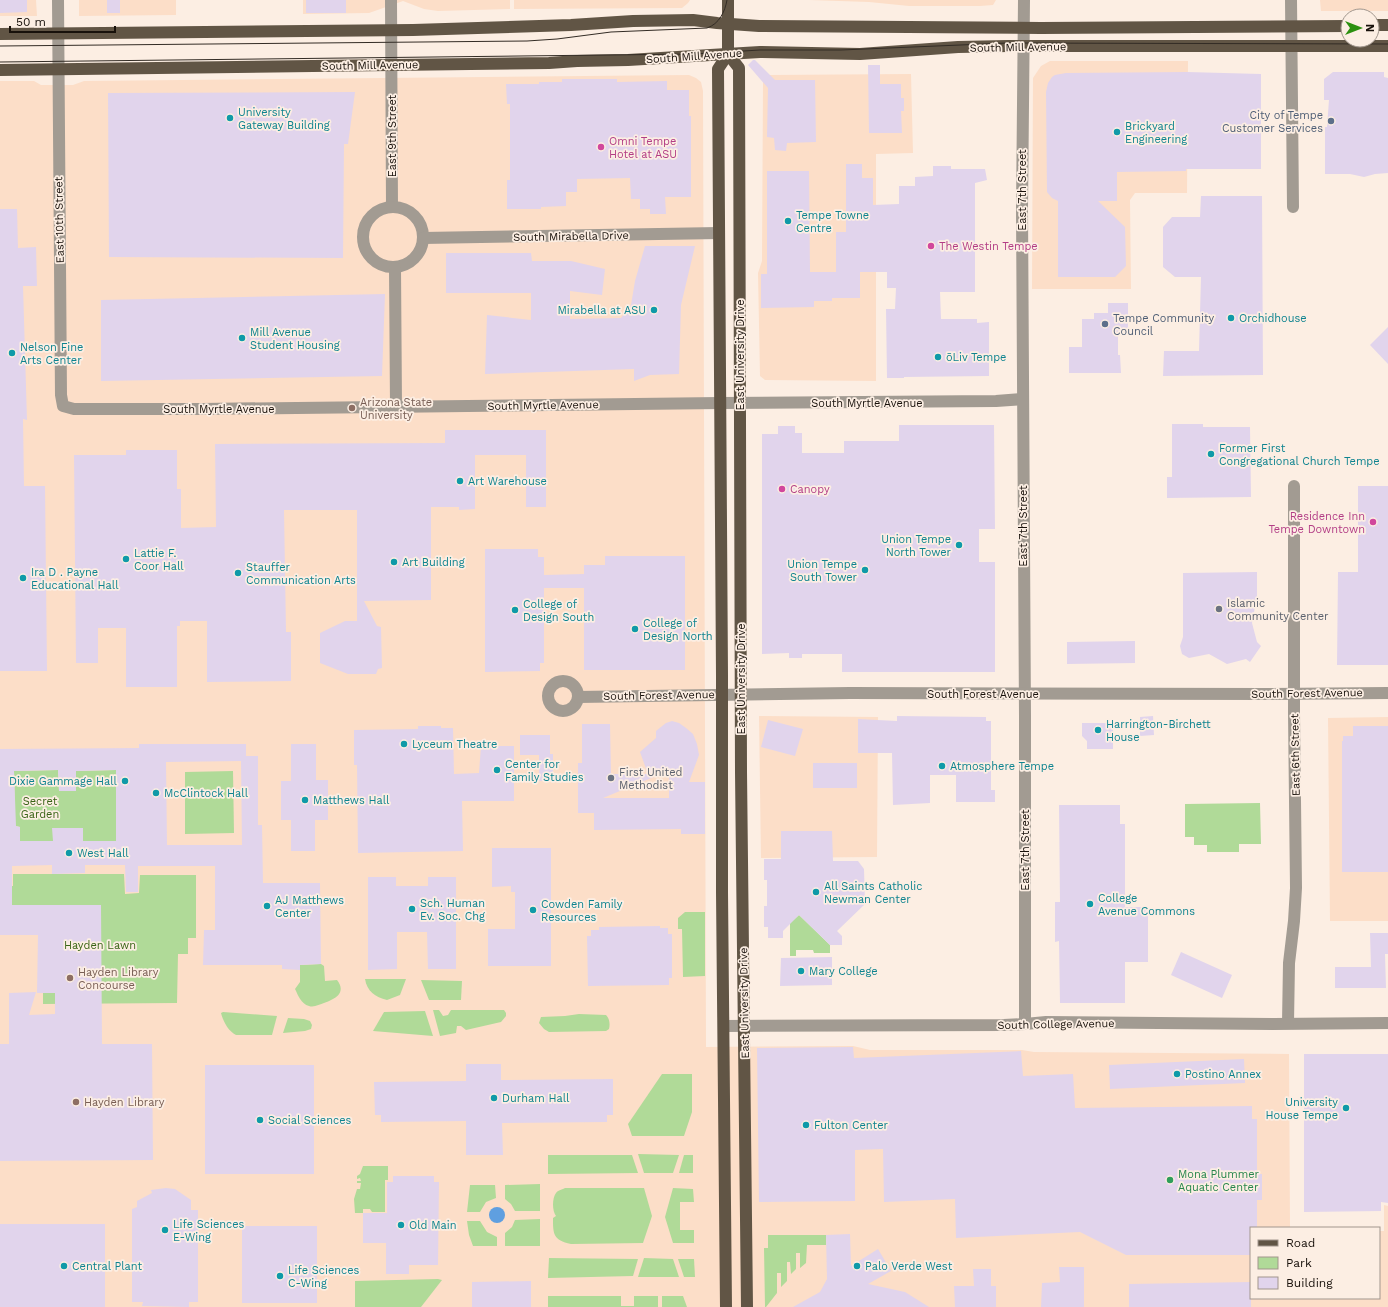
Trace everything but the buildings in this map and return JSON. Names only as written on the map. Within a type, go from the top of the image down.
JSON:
[{"type":"main road","points":[[728,0],[728,54]]},
{"type":"main road","name":"South Mill Avenue","points":[[0,34],[391,30],[693,20],[759,26],[1340,26]]},
{"type":"main road","name":"South Mill Avenue","points":[[0,70],[549,63],[760,52],[860,54],[1022,46],[1388,46]]},
{"type":"main road","name":"East University Drive","points":[[726,1307],[718,69],[728,54],[739,68],[741,694],[747,1307]]},
{"type":"main road","points":[[726,1218],[746,1217]]},
{"type":"street","name":"East 10th Street","points":[[58,0],[61,396],[63,406]]},
{"type":"street","name":"East 9th Street","points":[[391,0],[392,207]]},
{"type":"street","name":"East 7th Street","points":[[1024,0],[1022,46],[1025,1024]]},
{"type":"street","points":[[1291,0],[1293,207]]},
{"type":"street","points":[[392,207],[402,208],[411,213],[418,220],[422,229],[423,238],[422,247],[414,258],[403,266],[394,268],[380,265],[369,256],[364,248],[362,238],[368,220],[374,213],[383,208],[392,207]]},
{"type":"street","name":"South Mirabella Drive","points":[[423,238],[719,233]]},
{"type":"street","points":[[394,268],[396,406]]},
{"type":"street","name":"South Myrtle Avenue","points":[[63,406],[74,409],[202,409],[720,403],[989,402],[1023,399]]},
{"type":"street","name":"East 6th Street","points":[[1288,1023],[1289,963],[1296,888],[1294,486]]},
{"type":"street","name":"South Forest Avenue","points":[[578,696],[722,694],[1388,693]]},
{"type":"street","name":"South College Avenue","points":[[724,1026],[1025,1024],[1046,1022],[1388,1023]]},
{"type":"shaded area","points":[[0,0],[36,0],[37,16],[0,16]]},
{"type":"shaded area","points":[[79,0],[176,0],[176,15],[79,16]]},
{"type":"shaded area","points":[[303,0],[510,0],[510,9],[438,11],[424,9],[403,1],[369,13],[303,14]]},
{"type":"shaded area","points":[[514,0],[690,0],[682,8],[514,9]]},
{"type":"shaded area","points":[[809,0],[996,0],[993,5],[980,6],[909,6],[869,2]]},
{"type":"shaded area","points":[[1320,0],[1388,0],[1388,11],[1380,11],[1380,8],[1340,8],[1340,11],[1321,11]]},
{"type":"shaded area","points":[[1050,61],[1188,61],[1187,193],[1135,193],[1130,200],[1131,289],[1032,289],[1033,78],[1041,66]]},
{"type":"shaded area","points":[[911,74],[913,153],[876,154],[876,381],[765,380],[760,376],[758,273],[762,261],[763,82],[769,75]]},
{"type":"shaded area","name":"Arizona State University","points":[[689,75],[701,82],[703,91],[706,1047],[853,1046],[870,1050],[1022,1050],[1034,1052],[1289,1054],[1290,1227],[1250,1227],[1250,1299],[1380,1299],[1380,1231],[1384,1231],[1384,1205],[1388,1206],[1388,1307],[0,1307],[0,81],[34,81],[41,85],[73,85],[84,81]]},
{"type":"shaded area","points":[[759,716],[878,717],[877,857],[761,858]]},
{"type":"shaded area","points":[[1388,717],[1388,921],[1330,921],[1328,718]]},
{"type":"green space","name":"Secret Garden","points":[[58,770],[59,791],[76,791],[76,771],[116,770],[116,841],[83,841],[83,828],[53,828],[53,841],[20,841],[20,827],[15,826],[14,771]]},
{"type":"green space","points":[[233,771],[234,833],[185,834],[185,772]]},
{"type":"green space","points":[[1260,803],[1261,844],[1239,844],[1239,852],[1207,852],[1207,845],[1194,845],[1194,837],[1185,837],[1185,804]]},
{"type":"green space","name":"Hayden Lawn","points":[[13,874],[124,874],[125,894],[139,893],[140,875],[196,875],[196,938],[188,938],[188,954],[178,954],[177,1003],[43,1004],[43,931],[0,898],[9,886],[13,886]]},
{"type":"green space","points":[[685,912],[705,912],[705,976],[683,977],[682,929],[678,929],[678,918]]},
{"type":"green space","points":[[799,915],[830,945],[830,953],[814,953],[813,950],[796,950],[796,956],[790,956],[790,923]]},
{"type":"green space","points":[[321,964],[324,966],[325,981],[337,980],[341,989],[336,997],[315,1006],[309,1006],[302,1001],[295,989],[300,982],[300,965]]},
{"type":"green space","points":[[365,979],[406,979],[400,995],[387,1000],[372,993]]},
{"type":"green space","points":[[421,980],[462,981],[461,1000],[429,1000]]},
{"type":"green space","points":[[433,1010],[439,1010],[443,1016],[448,1015],[451,1010],[504,1010],[506,1016],[501,1022],[466,1030],[461,1026],[457,1026],[456,1033],[440,1036]]},
{"type":"green space","points":[[425,1011],[433,1036],[373,1031],[384,1012]]},
{"type":"green space","points":[[221,1013],[277,1016],[272,1035],[236,1035],[226,1026]]},
{"type":"green space","points":[[579,1014],[606,1015],[610,1026],[609,1029],[606,1031],[549,1032],[539,1023],[541,1017]]},
{"type":"green space","points":[[288,1018],[310,1021],[312,1025],[311,1029],[283,1033]]},
{"type":"green space","points":[[662,1074],[692,1074],[692,1112],[684,1136],[632,1136],[628,1124]]},
{"type":"green space","points":[[638,1154],[679,1155],[673,1173],[644,1173]]},
{"type":"green space","points":[[548,1155],[632,1155],[638,1173],[548,1174]]},
{"type":"green space","points":[[684,1155],[693,1155],[693,1173],[679,1173]]},
{"type":"green space","points":[[363,1166],[388,1166],[388,1180],[385,1180],[385,1212],[372,1212],[370,1209],[363,1209],[363,1213],[355,1213],[354,1199],[357,1189],[360,1189],[361,1183],[357,1183],[357,1181],[361,1181],[360,1178],[357,1179],[357,1176],[360,1174]]},
{"type":"green space","points":[[540,1184],[540,1211],[515,1211],[511,1204],[505,1199],[505,1185]]},
{"type":"green space","points":[[470,1185],[495,1185],[496,1198],[486,1202],[480,1212],[467,1212]]},
{"type":"green space","points":[[565,1188],[644,1188],[652,1216],[643,1243],[571,1244],[557,1238],[553,1228],[553,1218],[556,1216],[553,1208],[553,1201],[557,1192]]},
{"type":"green space","points":[[673,1188],[693,1189],[694,1202],[680,1202],[680,1230],[694,1230],[694,1243],[673,1243],[665,1217]]},
{"type":"green space","points":[[540,1219],[540,1246],[505,1246],[505,1233],[512,1227],[515,1220]]},
{"type":"green space","points":[[467,1221],[480,1221],[487,1232],[497,1237],[497,1246],[473,1246],[469,1235]]},
{"type":"green space","points":[[768,1235],[826,1235],[826,1245],[807,1245],[806,1263],[800,1268],[800,1253],[796,1253],[796,1269],[791,1274],[790,1262],[787,1262],[787,1281],[781,1287],[781,1273],[777,1273],[777,1293],[765,1307],[764,1248],[768,1248]]},
{"type":"green space","points":[[549,1258],[638,1259],[633,1276],[548,1278]]},
{"type":"green space","points":[[644,1258],[673,1259],[679,1277],[638,1277]]},
{"type":"green space","points":[[678,1259],[694,1259],[695,1277],[684,1277]]},
{"type":"green space","points":[[442,1280],[421,1307],[355,1307],[355,1281]]},
{"type":"green space","points":[[548,1296],[621,1296],[621,1306],[634,1306],[634,1296],[658,1296],[658,1307],[548,1307]]},
{"type":"green space","points":[[662,1296],[683,1296],[687,1307],[662,1307]]},
{"type":"water","points":[[494,1207],[500,1207],[505,1212],[503,1221],[500,1223],[494,1223],[489,1218],[489,1212]]},
{"type":"tram line","points":[[0,46],[527,41],[557,39],[611,32],[707,28],[715,24],[721,17],[727,0]]},
{"type":"tram line","points":[[0,62],[694,54],[760,50],[841,50],[1008,43],[1388,44]]},
{"type":"place","name":"University Gateway Building","points":[[230,118]]},
{"type":"place","name":"City of Tempe Customer Services","points":[[1331,121]]},
{"type":"place","name":"Brickyard Engineering","points":[[1117,132]]},
{"type":"place","name":"Omni Tempe Hotel at ASU","points":[[601,147]]},
{"type":"place","name":"Tempe Towne Centre","points":[[788,221]]},
{"type":"place","name":"The Westin Tempe","points":[[931,246]]},
{"type":"place","name":"Mirabella at ASU","points":[[654,310]]},
{"type":"place","name":"Orchidhouse","points":[[1231,318]]},
{"type":"place","name":"Tempe Community Council","points":[[1105,324]]},
{"type":"place","name":"Mill Avenue Student Housing","points":[[242,338]]},
{"type":"place","name":"Nelson Fine Arts Center","points":[[12,353]]},
{"type":"place","name":"ōLiv Tempe","points":[[938,357]]},
{"type":"place","name":"Arizona State University","points":[[352,408]]},
{"type":"place","name":"Former First Congregational Church Tempe","points":[[1211,454]]},
{"type":"place","name":"Art Warehouse","points":[[460,481]]},
{"type":"place","name":"Canopy","points":[[782,489]]},
{"type":"place","name":"Residence Inn Tempe Downtown","points":[[1373,522]]},
{"type":"place","name":"Union Tempe North Tower","points":[[959,545]]},
{"type":"place","name":"Lattie F. Coor Hall","points":[[126,559]]},
{"type":"place","name":"Art Building","points":[[394,562]]},
{"type":"place","name":"Union Tempe South Tower","points":[[865,570]]},
{"type":"place","name":"Stauffer Communication Arts","points":[[238,573]]},
{"type":"place","name":"Ira D . Payne Educational Hall","points":[[23,578]]},
{"type":"place","name":"Islamic Community Center","points":[[1219,609]]},
{"type":"place","name":"College of Design South","points":[[515,610]]},
{"type":"place","name":"College of Design North","points":[[635,629]]},
{"type":"place","name":"Harrington-Birchett House","points":[[1098,730]]},
{"type":"place","name":"Lyceum Theatre","points":[[404,744]]},
{"type":"place","name":"Atmosphere Tempe","points":[[942,766]]},
{"type":"place","name":"Center for Family Studies","points":[[497,770]]},
{"type":"place","name":"First United Methodist","points":[[611,778]]},
{"type":"place","name":"Dixie Gammage Hall","points":[[125,781]]},
{"type":"place","name":"McClintock Hall","points":[[156,793]]},
{"type":"place","name":"Matthews Hall","points":[[305,800]]},
{"type":"place","name":"West Hall","points":[[69,853]]},
{"type":"place","name":"All Saints Catholic Newman Center","points":[[816,892]]},
{"type":"place","name":"College Avenue Commons","points":[[1090,904]]},
{"type":"place","name":"AJ Matthews Center","points":[[267,906]]},
{"type":"place","name":"Sch. Human Ev. Soc. Chg","points":[[412,909]]},
{"type":"place","name":"Cowden Family Resources","points":[[533,910]]},
{"type":"place","name":"Mary College","points":[[801,971]]},
{"type":"place","name":"Hayden Library Concourse","points":[[70,978]]},
{"type":"place","name":"Postino Annex","points":[[1177,1074]]},
{"type":"place","name":"Durham Hall","points":[[494,1098]]},
{"type":"place","name":"Hayden Library","points":[[76,1102]]},
{"type":"place","name":"University House Tempe","points":[[1346,1108]]},
{"type":"place","name":"Social Sciences","points":[[260,1120]]},
{"type":"place","name":"Fulton Center","points":[[806,1125]]},
{"type":"place","name":"Mona Plummer Aquatic Center","points":[[1170,1180]]},
{"type":"place","name":"Old Main","points":[[401,1225]]},
{"type":"place","name":"Life Sciences E-Wing","points":[[165,1230]]},
{"type":"place","name":"Central Plant","points":[[64,1266]]},
{"type":"place","name":"Palo Verde West","points":[[857,1266]]},
{"type":"place","name":"Life Sciences C-Wing","points":[[280,1276]]}]
